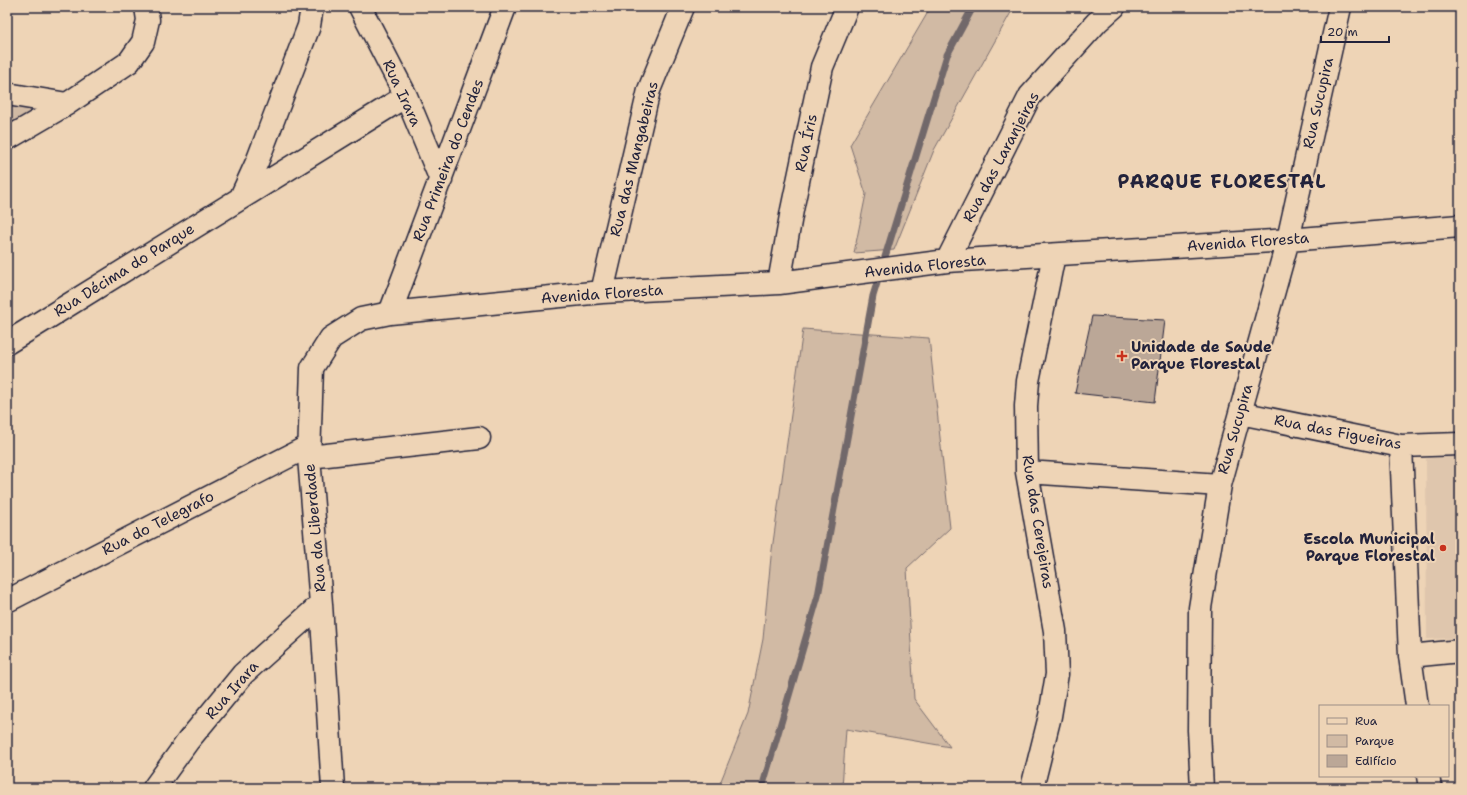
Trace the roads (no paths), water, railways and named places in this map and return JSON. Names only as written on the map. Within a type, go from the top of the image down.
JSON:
[{"type":"street","points":[[7,139],[67,104],[129,62],[143,42],[148,20],[146,7]]},
{"type":"street","points":[[241,197],[257,162],[309,26],[312,7]]},
{"type":"street","name":"Rua Irara","points":[[360,7],[406,96],[442,180]]},
{"type":"street","name":"Rua Primeira do Cendes","points":[[390,313],[442,180],[505,7]]},
{"type":"street","name":"Rua das Mangabeiras","points":[[602,292],[649,90],[683,7]]},
{"type":"street","name":"Rua Íris","points":[[780,283],[792,210],[822,67],[847,7]]},
{"type":"street","name":"Rua das Laranjeiras","points":[[941,262],[1030,96],[1097,22],[1114,7]]},
{"type":"street","name":"Rua Sucupira","points":[[1202,788],[1199,730],[1200,608],[1220,485],[1288,240],[1340,7]]},
{"type":"street","points":[[7,94],[67,104]]},
{"type":"street","name":"Rua Décima do Parque","points":[[8,339],[406,96]]},
{"type":"street","name":"Avenida Floresta","points":[[390,313],[602,292],[780,283],[941,262],[1288,240],[1460,226]]},
{"type":"street","name":"Rua das Cerejeiras","points":[[1032,788],[1050,716],[1057,674],[1055,631],[1027,472],[1026,406],[1028,381],[1054,255]]},
{"type":"street","name":"Rua da Liberdade","points":[[333,788],[309,451],[312,368],[331,338],[361,319],[390,313]]},
{"type":"street","name":"Rua das Figueiras","points":[[1240,413],[1400,446],[1460,444]]},
{"type":"street","points":[[309,451],[479,438]]},
{"type":"street","points":[[1400,446],[1410,656],[1417,705]]},
{"type":"street","name":"Rua do Telegrafo","points":[[7,600],[309,451]]},
{"type":"street","points":[[1027,472],[1220,485]]},
{"type":"street","name":"Rua Irara","points":[[154,788],[188,741],[243,674],[321,604]]},
{"type":"street","points":[[1410,656],[1460,651]]},
{"type":"street","points":[[1428,777],[1430,788]]},
{"type":"waterway","points":[[762,788],[818,596],[873,296],[947,55],[973,7]]},
{"type":"place","name":"Unidade de Saude Parque Florestal","points":[[1122,356]]},
{"type":"place","name":"Escola Municipal Parque Florestal","points":[[1443,548]]},
{"type":"district","name":"PARQUE FLORESTAL","points":[[1222,181]]}]
